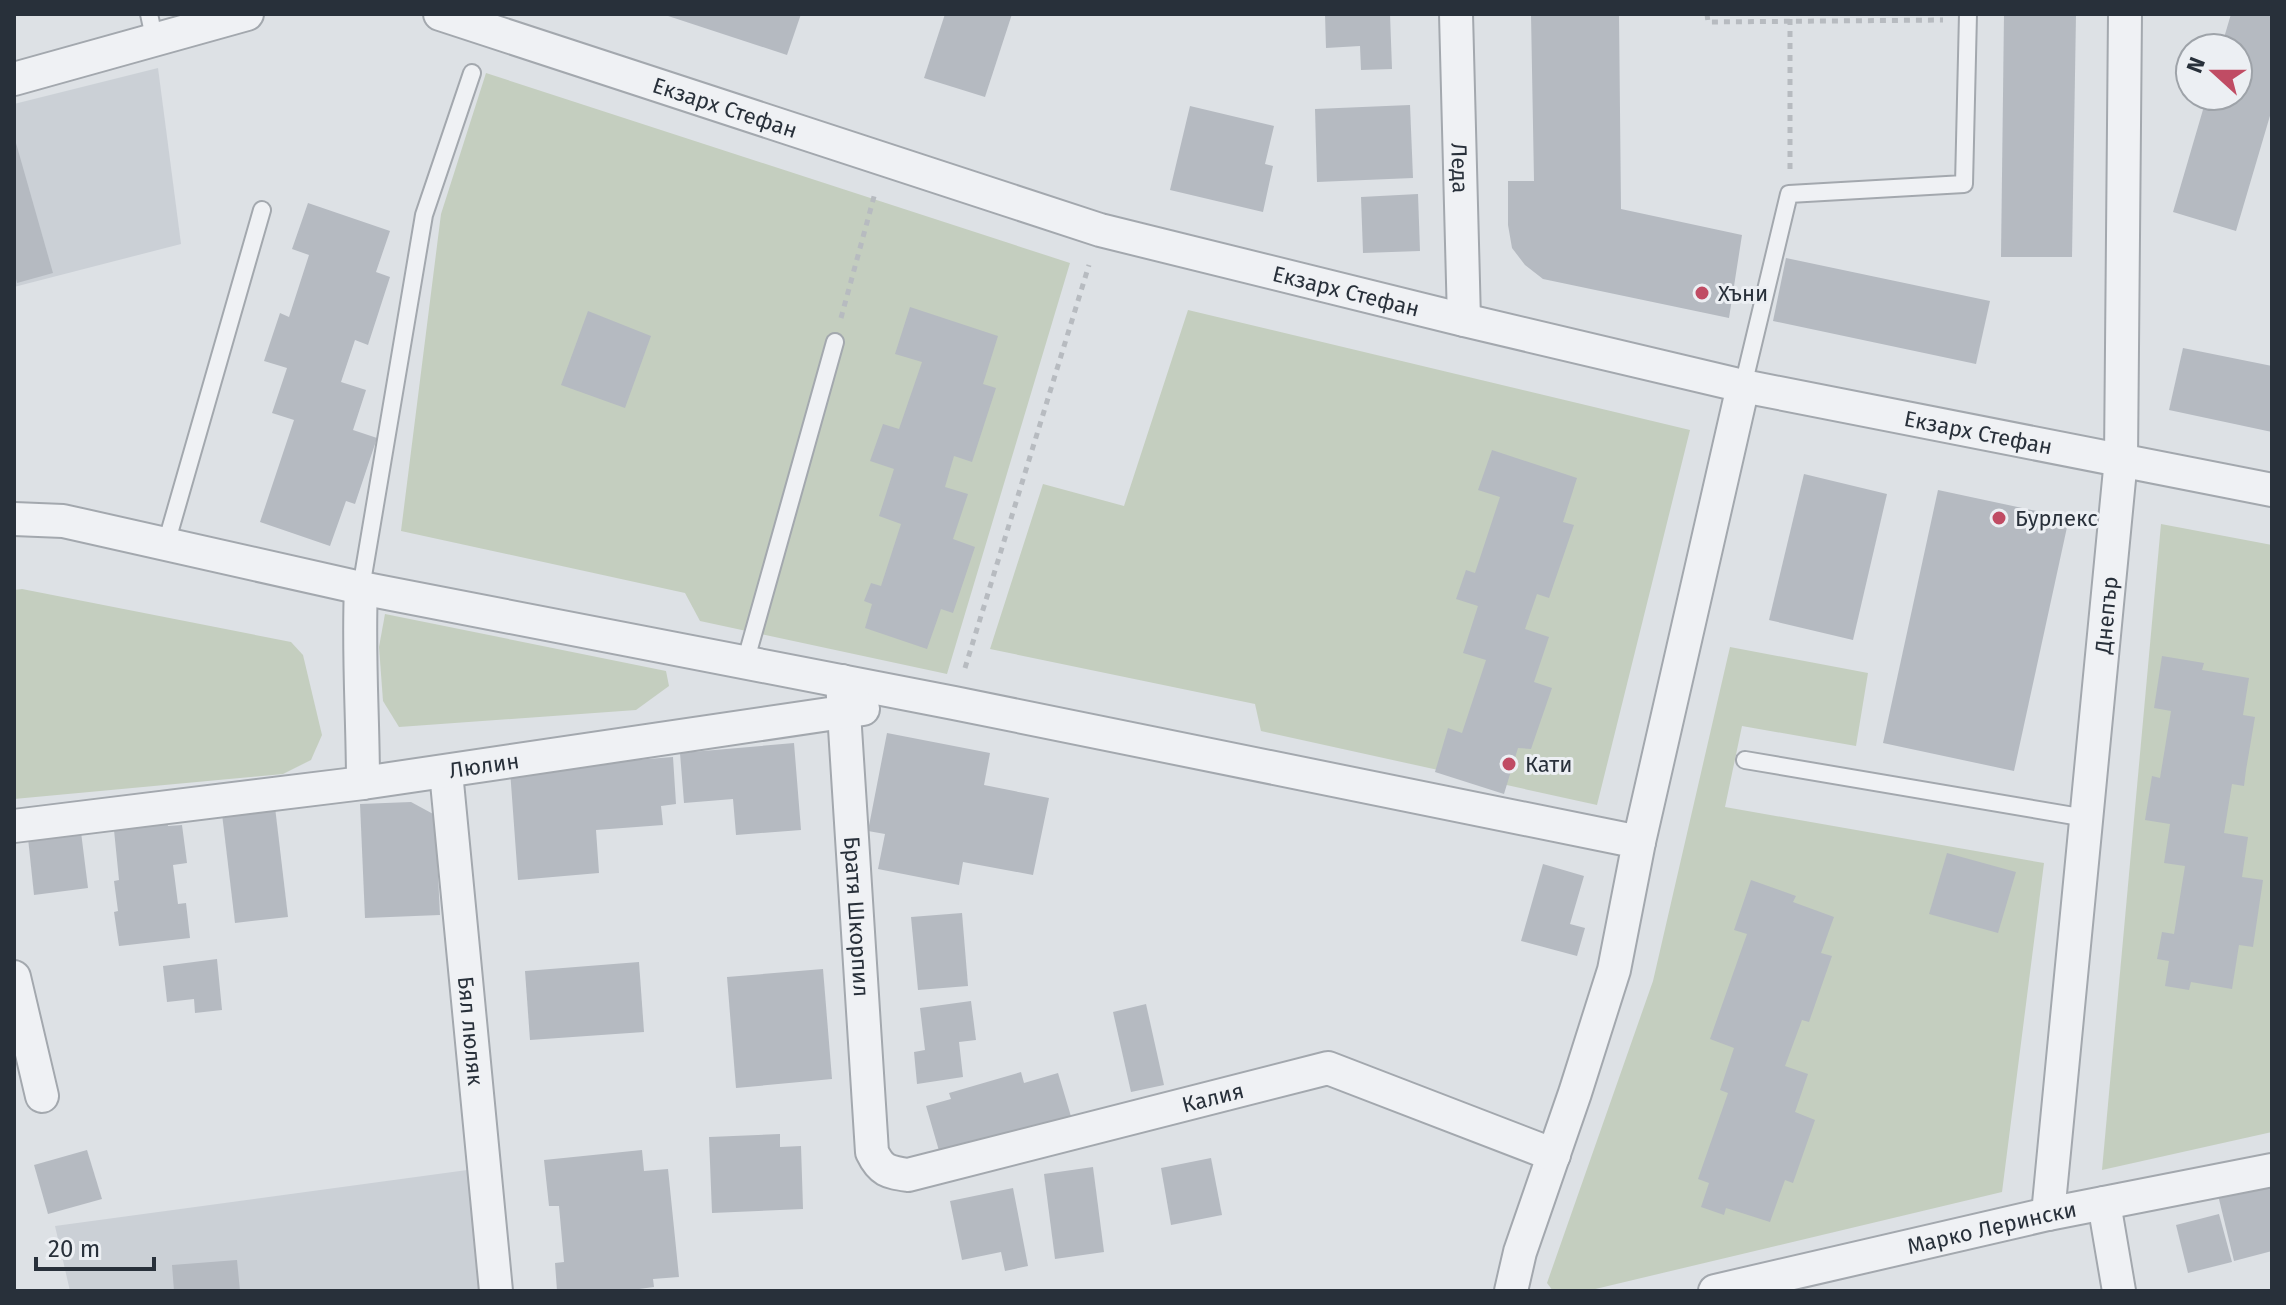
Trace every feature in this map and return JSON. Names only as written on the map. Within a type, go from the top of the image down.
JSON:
[{"type":"street","points":[[14,79],[152,28],[247,14]]},
{"type":"street","name":"Екзарх Стефан","points":[[440,14],[1100,230],[1743,386],[2272,490]]},
{"type":"street","name":"Леда","points":[[1456,14],[1464,320]]},
{"type":"street","name":"Днепър","points":[[2048,1214],[2121,459],[2125,14]]},
{"type":"street","points":[[1511,1291],[1520,1252],[1614,970],[1639,842],[1743,386]]},
{"type":"street","points":[[14,519],[63,521],[361,588],[745,663],[843,696],[954,703],[1639,842]]},
{"type":"street","points":[[361,588],[359,638],[363,783]]},
{"type":"street","name":"Люлин","points":[[14,826],[446,772],[843,696]]},
{"type":"street","name":"Братя Шкорпил","points":[[843,696],[872,1152]]},
{"type":"street","name":"Бял люляк","points":[[446,772],[496,1291]]},
{"type":"street","points":[[14,977],[42,1096]]},
{"type":"street","name":"Калия","points":[[872,1152],[879,1166],[892,1173],[908,1175],[1328,1068],[1554,1155]]},
{"type":"street","name":"Марко Лерински","points":[[1715,1291],[2048,1214],[2272,1170]]},
{"type":"street","points":[[2104,1203],[2119,1291]]},
{"type":"lane","points":[[1743,386],[1789,194],[1964,184],[1968,17]]},
{"type":"lane","points":[[361,588],[424,215],[472,73]]},
{"type":"lane","points":[[166,544],[262,210]]},
{"type":"lane","points":[[745,663],[835,342]]},
{"type":"lane","points":[[1745,760],[2086,818]]},
{"type":"path","points":[[1707,14],[1708,22],[1790,17],[1968,17]]},
{"type":"path","points":[[1789,194],[1790,17]]},
{"type":"path","points":[[835,342],[884,161]]},
{"type":"path","points":[[954,703],[1100,230]]},
{"type":"shaded area","points":[[158,68],[181,244],[14,287],[14,104]]},
{"type":"shaded area","points":[[482,1168],[490,1291],[70,1291],[55,1226]]},
{"type":"green space","points":[[486,73],[1070,263],[947,674],[700,621],[685,593],[401,531],[441,214]]},
{"type":"green space","points":[[1188,310],[1690,430],[1597,805],[1261,731],[1255,704],[990,649],[1043,484],[1124,506]]},
{"type":"green space","points":[[2161,524],[2272,545],[2272,1132],[2102,1170]]},
{"type":"green space","points":[[22,589],[291,642],[303,655],[322,735],[311,760],[283,774],[14,799],[14,590]]},
{"type":"green space","points":[[385,614],[666,671],[669,686],[636,710],[399,727],[383,701],[379,647]]},
{"type":"green space","points":[[1730,647],[1868,673],[1856,746],[1742,726],[1725,807],[2044,863],[2002,1192],[1587,1291],[1553,1291],[1547,1283],[1653,981]]},
{"type":"building","points":[[662,14],[801,14],[787,55]]},
{"type":"building","points":[[945,14],[1012,14],[985,97],[924,78]]},
{"type":"building","points":[[1325,14],[1390,14],[1392,69],[1361,70],[1360,46],[1326,48]]},
{"type":"building","points":[[1531,14],[1619,14],[1621,209],[1742,235],[1729,318],[1543,279],[1525,265],[1512,248],[1508,225],[1508,181],[1534,181]]},
{"type":"building","points":[[2004,14],[2076,14],[2072,257],[2001,257]]},
{"type":"building","points":[[2231,14],[2272,14],[2272,109],[2236,231],[2173,212],[2202,112],[2254,112],[2254,32],[2226,32]]},
{"type":"building","points":[[1410,105],[1413,178],[1317,182],[1315,109]]},
{"type":"building","points":[[1190,106],[1274,126],[1265,164],[1273,166],[1263,212],[1170,190]]},
{"type":"building","points":[[14,136],[53,273],[17,283],[14,271]]},
{"type":"building","points":[[1418,194],[1420,251],[1363,253],[1361,197]]},
{"type":"building","points":[[308,203],[390,231],[376,272],[390,277],[368,345],[355,340],[341,382],[366,390],[353,430],[377,438],[355,504],[346,501],[330,546],[260,522],[294,420],[272,413],[287,368],[264,361],[280,313],[289,317],[309,255],[292,249]]},
{"type":"building","points":[[1786,258],[1990,301],[1976,364],[1773,321]]},
{"type":"building","points":[[910,307],[998,336],[983,384],[996,388],[972,462],[954,456],[945,487],[968,494],[953,539],[975,547],[953,613],[941,609],[927,649],[865,628],[872,604],[864,601],[871,583],[881,586],[901,524],[879,516],[894,469],[870,461],[883,424],[899,429],[922,362],[895,354]]},
{"type":"building","points":[[588,311],[651,336],[625,408],[561,385]]},
{"type":"building","points":[[2183,348],[2272,366],[2272,432],[2169,410]]},
{"type":"building","points":[[1492,450],[1577,478],[1563,522],[1574,525],[1549,598],[1537,594],[1525,629],[1549,637],[1534,682],[1552,688],[1531,749],[1518,748],[1504,794],[1435,772],[1448,728],[1462,733],[1486,660],[1463,653],[1478,606],[1456,599],[1466,570],[1475,573],[1500,497],[1478,490]]},
{"type":"building","points":[[1804,474],[1887,494],[1853,640],[1769,620]]},
{"type":"building","points":[[1938,490],[2069,518],[2014,771],[1883,743]]},
{"type":"building","points":[[2162,656],[2204,663],[2202,670],[2249,678],[2243,715],[2255,717],[2244,786],[2232,784],[2224,833],[2248,837],[2242,877],[2263,880],[2253,947],[2239,945],[2232,989],[2191,982],[2189,990],[2165,986],[2169,961],[2157,959],[2162,932],[2174,934],[2185,866],[2164,863],[2170,824],[2145,820],[2152,776],[2160,778],[2171,711],[2154,708]]},
{"type":"building","points":[[887,733],[990,753],[984,785],[1049,798],[1033,875],[963,862],[959,885],[878,869],[885,834],[868,831]]},
{"type":"building","points":[[794,743],[801,830],[736,835],[733,799],[684,803],[680,753]]},
{"type":"building","points":[[673,757],[676,804],[661,806],[663,825],[596,830],[599,873],[518,880],[510,770]]},
{"type":"building","points":[[411,802],[435,815],[440,915],[365,918],[360,804]]},
{"type":"building","points":[[275,807],[288,917],[235,923],[222,814]]},
{"type":"building","points":[[166,812],[168,826],[182,825],[187,863],[173,865],[178,904],[186,903],[190,938],[119,946],[114,912],[118,911],[114,881],[119,880],[113,820]]},
{"type":"building","points":[[81,832],[88,888],[34,895],[28,838]]},
{"type":"building","points":[[1947,853],[2016,872],[1998,933],[1929,914]]},
{"type":"building","points":[[1543,864],[1584,876],[1570,924],[1585,928],[1577,956],[1521,941]]},
{"type":"building","points":[[1751,880],[1796,896],[1793,902],[1834,917],[1821,953],[1832,956],[1809,1022],[1802,1020],[1785,1066],[1808,1074],[1795,1112],[1815,1120],[1793,1183],[1785,1180],[1770,1222],[1726,1208],[1724,1215],[1701,1207],[1709,1183],[1698,1179],[1728,1093],[1720,1090],[1734,1048],[1710,1039],[1747,934],[1734,930]]},
{"type":"building","points":[[962,913],[968,986],[918,990],[911,917]]},
{"type":"building","points":[[217,959],[222,1010],[195,1013],[194,999],[167,1002],[163,966]]},
{"type":"building","points":[[639,962],[644,1032],[530,1040],[525,971]]},
{"type":"building","points":[[823,969],[832,1079],[736,1088],[727,977]]},
{"type":"building","points":[[971,1001],[976,1040],[959,1042],[963,1077],[917,1084],[914,1052],[925,1050],[920,1008]]},
{"type":"building","points":[[1146,1004],[1164,1085],[1131,1092],[1113,1012]]},
{"type":"building","points":[[1021,1072],[1024,1083],[1058,1073],[1073,1123],[942,1161],[926,1106],[951,1099],[949,1093]]},
{"type":"building","points":[[780,1134],[780,1147],[801,1146],[803,1209],[712,1213],[709,1137]]},
{"type":"building","points":[[87,1150],[102,1199],[48,1214],[34,1165]]},
{"type":"building","points":[[642,1150],[644,1171],[668,1169],[679,1277],[653,1279],[654,1287],[624,1291],[557,1291],[555,1263],[564,1262],[559,1206],[549,1206],[544,1160]]},
{"type":"building","points":[[1211,1158],[1222,1215],[1171,1225],[1161,1168]]},
{"type":"building","points":[[1093,1167],[1104,1252],[1055,1259],[1044,1174]]},
{"type":"building","points":[[2272,1181],[2272,1251],[2234,1261],[2218,1195]]},
{"type":"building","points":[[1013,1188],[1028,1266],[1005,1271],[1001,1252],[962,1260],[950,1201]]},
{"type":"building","points":[[2219,1214],[2232,1262],[2188,1273],[2176,1225]]},
{"type":"building","points":[[237,1260],[240,1291],[174,1291],[172,1265]]},
{"type":"place","name":"Хъни","points":[[1702,293]]},
{"type":"place","name":"Бурлекс","points":[[1999,518]]},
{"type":"place","name":"Кати","points":[[1509,764]]}]
